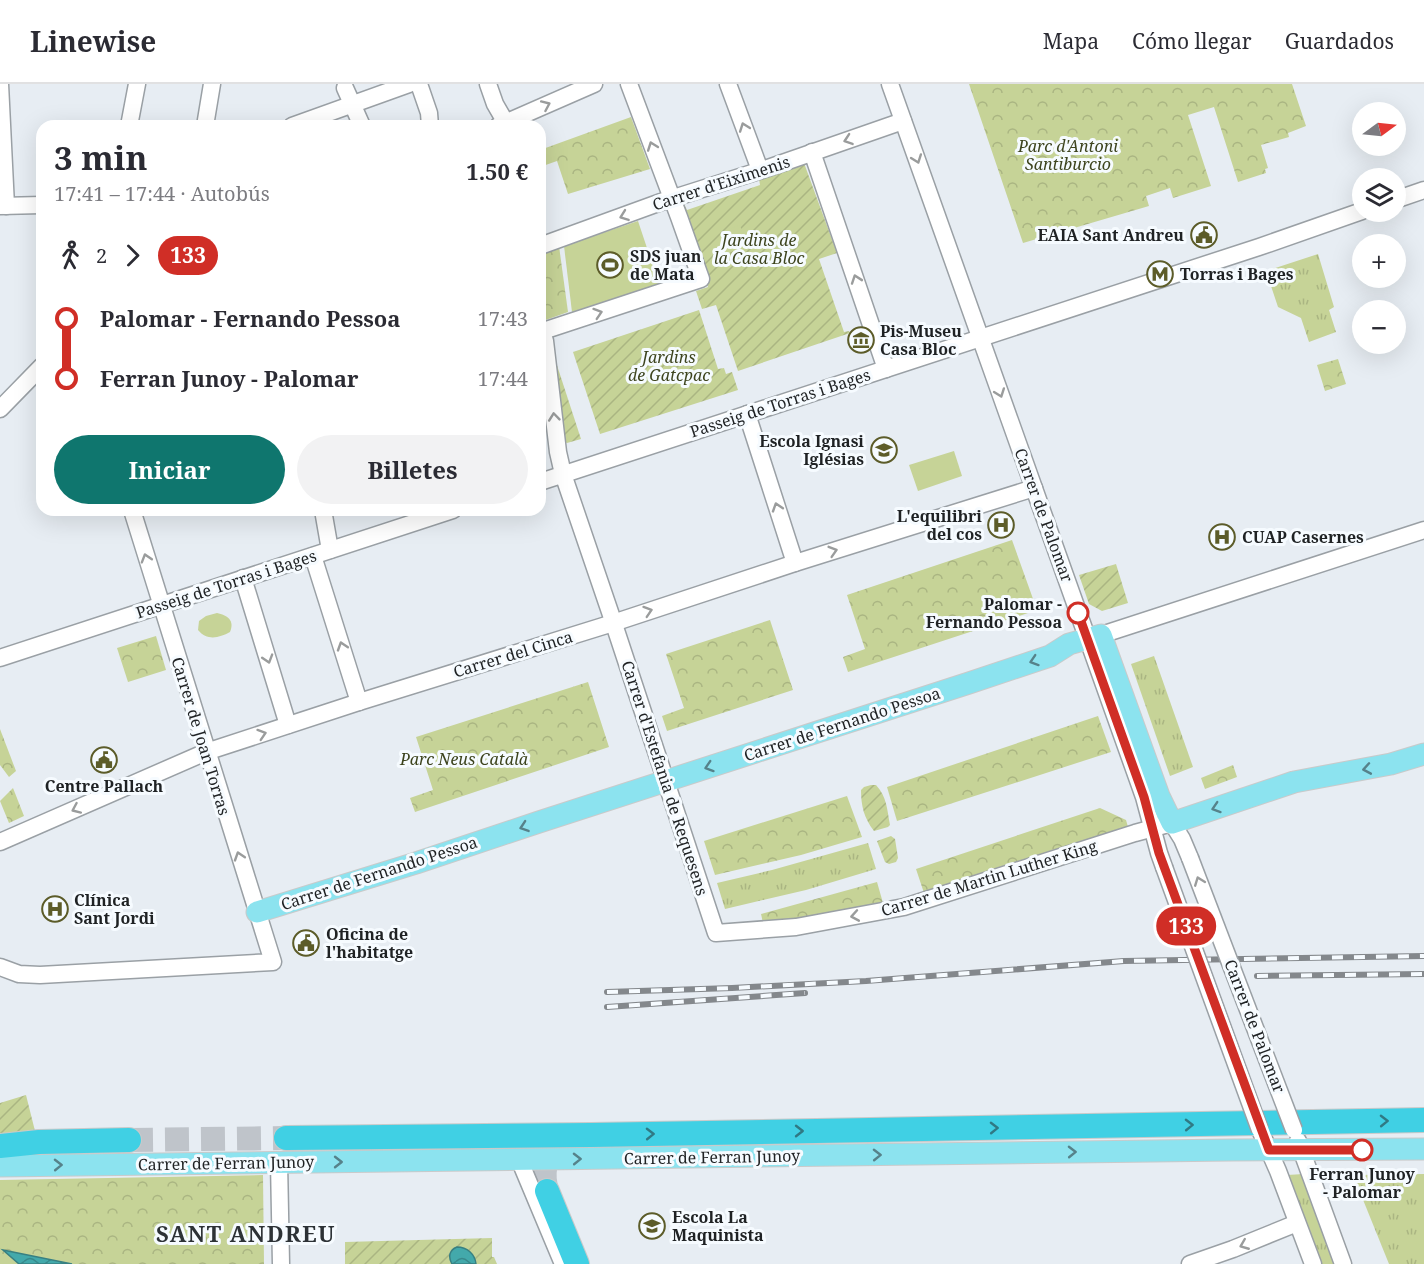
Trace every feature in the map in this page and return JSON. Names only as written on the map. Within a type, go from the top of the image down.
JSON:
[{"type":"highway","points":[[286,1138],[582,1138],[1424,1120]]},
{"type":"highway","points":[[0,1146],[39,1142],[129,1140]]},
{"type":"highway","points":[[547,1191],[577,1264]]},
{"type":"main road","name":"Carrer de Fernando Pessoa","points":[[257,912],[416,863],[1050,656],[1069,644],[1095,637]]},
{"type":"main road","name":"Carrer de Palomar","points":[[1095,637],[1159,796],[1163,825]]},
{"type":"main road","name":"Carrer de Martin Luther King","points":[[1163,825],[1294,782],[1391,764],[1424,754]]},
{"type":"main road","name":"Carrer de Ferran Junoy","points":[[0,1166],[1424,1149]]},
{"type":"street","points":[[0,84],[3,206],[36,205]]},
{"type":"street","points":[[130,120],[137,84]]},
{"type":"street","points":[[207,120],[212,84]]},
{"type":"street","points":[[309,120],[409,84]]},
{"type":"street","points":[[419,84],[430,120]]},
{"type":"street","points":[[488,84],[502,120]]},
{"type":"street","points":[[515,120],[594,84]]},
{"type":"street","points":[[546,329],[701,279],[629,84]]},
{"type":"street","points":[[728,84],[760,170]]},
{"type":"street","name":"Carrer de Palomar","points":[[890,84],[1034,488],[1095,637]]},
{"type":"street","points":[[345,88],[359,120]]},
{"type":"street","name":"Carrer d'Eiximenis","points":[[546,244],[903,121]]},
{"type":"street","points":[[813,152],[886,369]]},
{"type":"street","points":[[1406,196],[1424,190]]},
{"type":"street","name":"Passeig de Torras i Bages","points":[[546,480],[1352,214]]},
{"type":"street","name":"Carrer d'Estefania de Requesens","points":[[546,350],[558,452],[563,474],[716,933]]},
{"type":"street","points":[[0,409],[36,372]]},
{"type":"street","points":[[747,414],[795,563]]},
{"type":"street","name":"Carrer del Cinca","points":[[0,842],[206,752],[1034,488]]},
{"type":"street","name":"Carrer de Joan Torras","points":[[0,967],[19,974],[40,975],[273,962],[134,516]]},
{"type":"street","points":[[324,516],[330,550]]},
{"type":"street","name":"Passeig de Torras i Bages","points":[[0,658],[435,516]]},
{"type":"street","name":"Carrer de Fernando Pessoa","points":[[1095,637],[1424,530]]},
{"type":"street","points":[[313,556],[359,702]]},
{"type":"street","points":[[243,578],[288,725]]},
{"type":"street","name":"Carrer de Palomar","points":[[1313,1264],[1260,1130],[1159,853],[1163,825],[1182,839],[1190,858],[1343,1264]]},
{"type":"street","name":"Carrer de Martin Luther King","points":[[716,933],[796,927],[904,907],[1163,825]]},
{"type":"street","points":[[519,1159],[563,1264]]},
{"type":"street","points":[[279,1162],[281,1264]]},
{"type":"street","points":[[1190,1264],[1297,1223]]},
{"type":"green space","name":"Parc d'Antoni Santiburcio","points":[[969,84],[1292,84],[1306,126],[1288,133],[1289,137],[1261,145],[1268,168],[1265,169],[1266,173],[1238,182],[1214,107],[1188,115],[1211,186],[1173,198],[1170,188],[1146,196],[1149,206],[1023,243]]},
{"type":"green space","points":[[631,117],[650,169],[568,194],[557,161],[546,165],[546,148]]},
{"type":"green space","name":"Jardins de la Casa Bloc","points":[[804,163],[837,253],[819,259],[844,332],[849,331],[850,333],[738,371],[716,305],[702,309],[696,291],[708,287],[680,206],[684,204],[687,210],[760,185],[759,179]]},
{"type":"green space","name":"SDS juan de Mata","points":[[638,221],[659,284],[572,312],[564,246]]},
{"type":"green space","points":[[740,225],[747,246],[731,252],[724,231]]},
{"type":"green space","points":[[559,246],[568,312],[546,320],[546,250]]},
{"type":"green space","points":[[1318,254],[1334,307],[1329,310],[1336,332],[1309,342],[1301,318],[1278,307],[1266,271]]},
{"type":"green space","name":"Jardins de Gatcpac","points":[[699,310],[718,369],[724,368],[726,374],[732,372],[738,390],[600,434],[573,352]]},
{"type":"green space","points":[[552,350],[581,439],[567,443],[562,441]]},
{"type":"green space","points":[[1338,359],[1346,384],[1325,391],[1317,365]]},
{"type":"green space","points":[[954,451],[962,476],[918,491],[909,465]]},
{"type":"green space","points":[[1012,540],[1037,610],[848,672],[843,657],[865,649],[847,595]]},
{"type":"green space","points":[[1116,564],[1128,603],[1102,611],[1089,604],[1079,575]]},
{"type":"green space","points":[[217,613],[231,621],[230,632],[222,636],[205,636],[198,630],[199,621]]},
{"type":"green space","points":[[770,620],[793,690],[667,731],[662,716],[684,708],[666,654]]},
{"type":"green space","points":[[156,636],[166,670],[128,682],[117,648]]},
{"type":"green space","points":[[1154,656],[1193,767],[1170,776],[1131,664]]},
{"type":"green space","name":"Parc Neus Català","points":[[588,682],[609,747],[415,812],[410,798],[433,790],[416,737]]},
{"type":"green space","points":[[1098,716],[1111,752],[897,821],[887,787]]},
{"type":"green space","points":[[0,729],[16,771],[9,777],[0,765]]},
{"type":"green space","points":[[1233,765],[1237,777],[1205,789],[1201,778]]},
{"type":"green space","points":[[876,785],[882,794],[890,825],[874,831],[865,817],[861,796],[861,790]]},
{"type":"green space","points":[[13,788],[24,816],[9,823],[0,801]]},
{"type":"green space","points":[[847,796],[862,837],[801,855],[715,875],[704,841]]},
{"type":"green space","points":[[1100,808],[1126,820],[1128,827],[924,893],[916,869]]},
{"type":"green space","points":[[891,836],[895,839],[898,858],[896,862],[889,864],[885,862],[877,841]]},
{"type":"green space","points":[[868,843],[876,869],[806,890],[725,909],[717,883]]},
{"type":"green space","points":[[877,882],[883,903],[818,916],[763,923],[761,914]]},
{"type":"green space","points":[[26,1095],[36,1135],[0,1138],[0,1103]]},
{"type":"green space","points":[[1304,1174],[1337,1264],[1321,1264],[1287,1175]]},
{"type":"green space","points":[[1424,1174],[1424,1264],[1389,1264],[1353,1175]]},
{"type":"green space","points":[[263,1175],[264,1264],[0,1264],[0,1180]]},
{"type":"green space","points":[[492,1238],[492,1257],[497,1264],[476,1264],[469,1252],[454,1248],[450,1256],[452,1264],[345,1264],[345,1242]]},
{"type":"water","points":[[457,1247],[470,1252],[476,1264],[452,1264],[450,1254]]},
{"type":"water","points":[[3,1250],[72,1264],[19,1264]]},
{"type":"tunnel","points":[[129,1140],[286,1138]]},
{"type":"tunnel","points":[[547,1191],[545,1173],[548,1160],[557,1150],[573,1142]]},
{"type":"railway","points":[[607,992],[866,981],[1124,961],[1424,956]]},
{"type":"railway","points":[[1257,976],[1424,974]]},
{"type":"railway","points":[[607,1007],[805,993]]},
{"type":"bus line","name":"133","points":[[1078,613],[1144,797],[1159,853],[1269,1150],[1362,1150]]},
{"type":"place","name":"EAIA Sant Andreu","points":[[1204,235]]},
{"type":"place","name":"SDS juan de Mata","points":[[610,265]]},
{"type":"place","name":"Torras i Bages","points":[[1160,274]]},
{"type":"place","name":"Pis-Museu Casa Bloc","points":[[861,340]]},
{"type":"place","name":"Escola Ignasi Iglésias","points":[[884,450]]},
{"type":"place","name":"L'equilibri del cos","points":[[1001,525]]},
{"type":"place","name":"CUAP Casernes","points":[[1222,537]]},
{"type":"place","name":"Palomar - Fernando Pessoa","points":[[1078,613]]},
{"type":"place","name":"Centre Pallach","points":[[104,760]]},
{"type":"place","name":"Clínica Sant Jordi","points":[[55,909]]},
{"type":"place","name":"Oficina de l'habitatge","points":[[306,943]]},
{"type":"place","name":"Ferran Junoy - Palomar","points":[[1362,1150]]},
{"type":"place","name":"Escola La Maquinista","points":[[652,1226]]},
{"type":"district","name":"SANT ANDREU","points":[[246,1234]]}]
